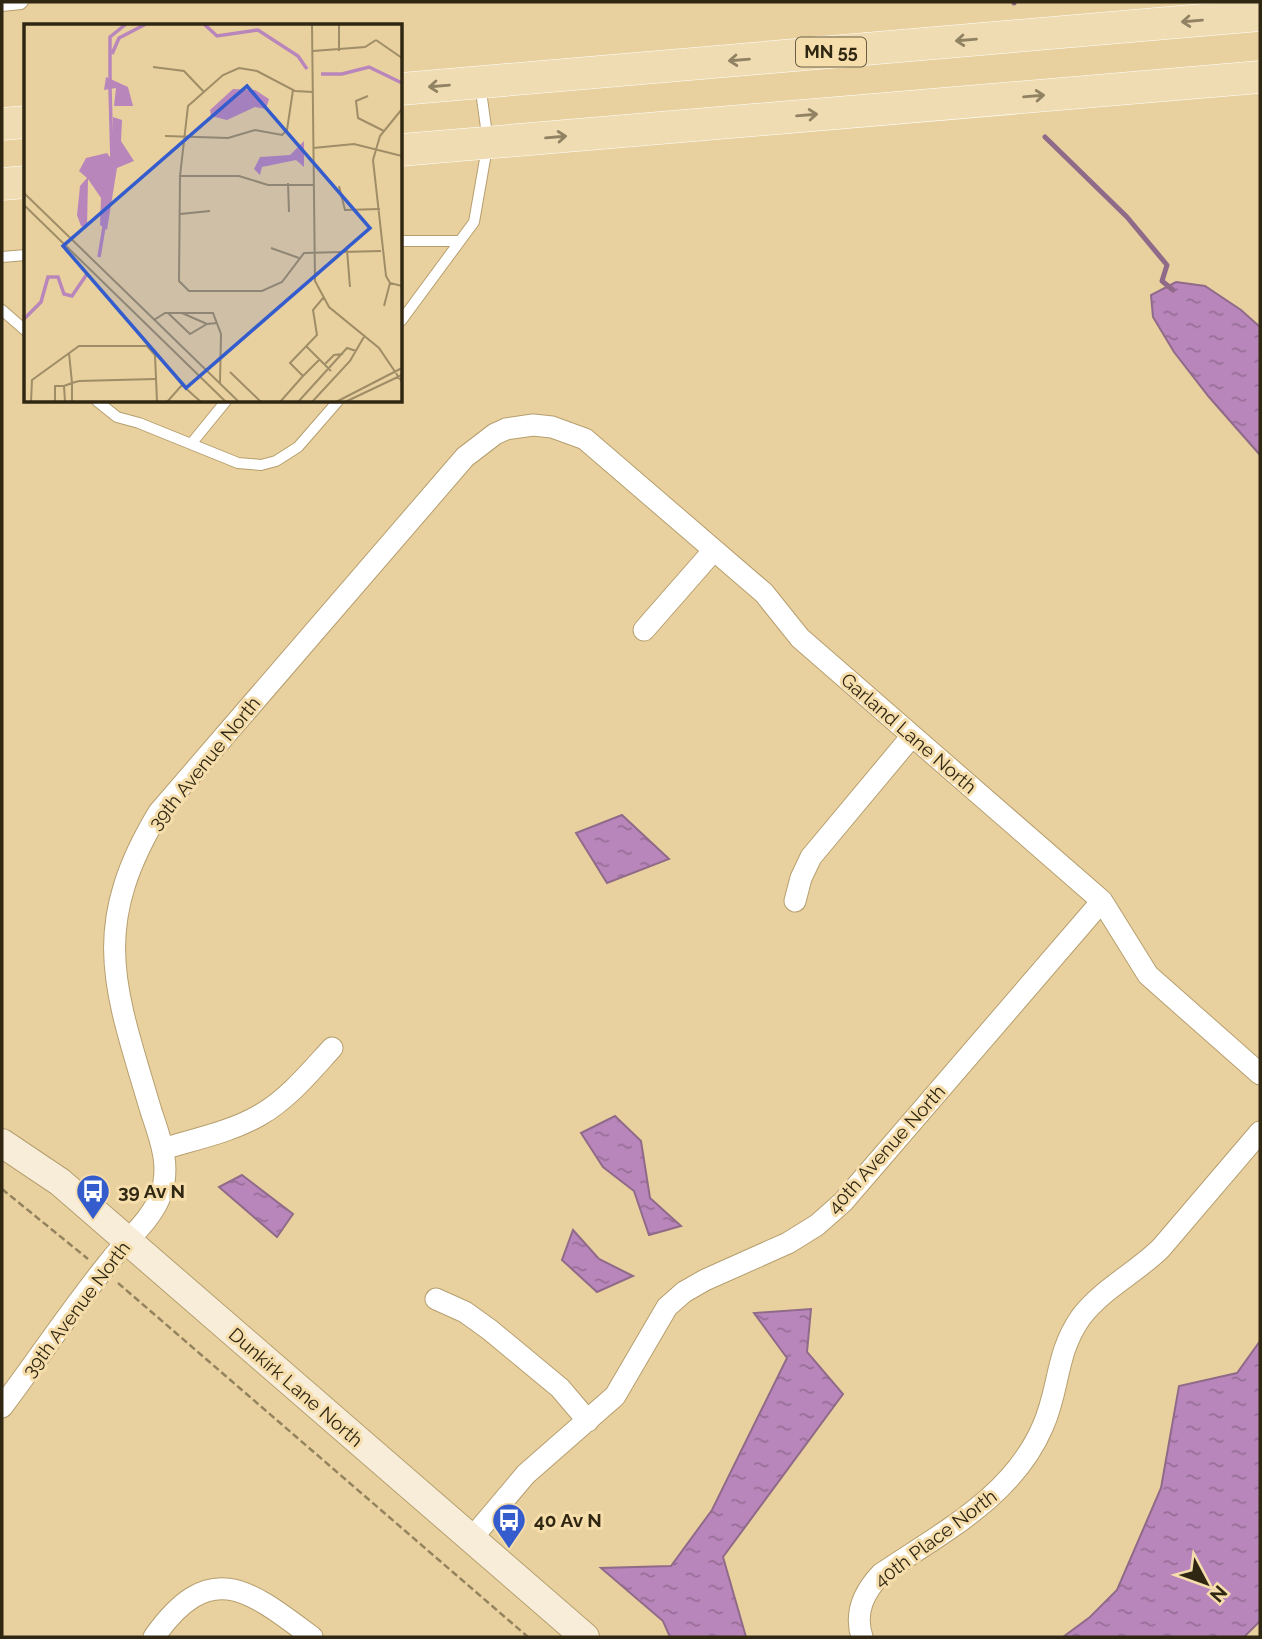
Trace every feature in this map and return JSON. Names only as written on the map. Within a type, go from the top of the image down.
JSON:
[{"type":"main road","name":"MN 55","points":[[402,89],[1260,15]]},
{"type":"main road","points":[[402,150],[1260,77]]},
{"type":"main road","points":[[2,124],[24,121]]},
{"type":"main road","points":[[2,184],[24,182]]},
{"type":"street","name":"Garland Lane North","points":[[533,425],[552,427],[584,439],[764,593],[800,638],[1102,901],[1148,975],[1260,1074]]},
{"type":"street","name":"39th Avenue North","points":[[2,1406],[103,1270],[147,1218],[161,1194],[165,1157],[121,1009],[115,979],[114,940],[118,904],[139,845],[159,812],[465,457],[495,434],[506,429],[533,425]]},
{"type":"street","points":[[644,630],[714,550]]},
{"type":"street","points":[[795,901],[811,856],[912,736]]},
{"type":"street","name":"40th Avenue North","points":[[472,1538],[526,1474],[615,1396],[667,1307],[684,1292],[705,1280],[788,1243],[817,1225],[843,1202],[1102,901]]},
{"type":"street","points":[[163,1149],[220,1132],[258,1116],[295,1087],[332,1048]]},
{"type":"street","name":"40th Place North","points":[[860,1627],[862,1600],[881,1574],[972,1512],[1002,1488],[1026,1458],[1044,1425],[1068,1337],[1084,1314],[1104,1293],[1147,1262],[1161,1248],[1260,1132]]},
{"type":"street","name":"Dunkirk Lane North","points":[[2,1143],[60,1182],[585,1637]]},
{"type":"street","points":[[436,1299],[465,1312],[490,1330],[560,1388],[588,1421]]},
{"type":"street","points":[[154,1637],[182,1602],[203,1592],[225,1588],[266,1602],[312,1637]]},
{"type":"lane","points":[[2,6],[23,2]]},
{"type":"lane","points":[[402,320],[474,222],[488,142],[480,82]]},
{"type":"lane","points":[[402,241],[460,241]]},
{"type":"lane","points":[[2,257],[24,255]]},
{"type":"lane","points":[[402,306],[417,299]]},
{"type":"lane","points":[[2,310],[24,329]]},
{"type":"lane","points":[[98,402],[117,417],[139,423],[238,463],[261,466],[276,461],[298,447],[337,402]]},
{"type":"lane","points":[[191,444],[225,402]]},
{"type":"path","points":[[2,1189],[103,1270],[528,1637]]},
{"type":"water","points":[[1176,282],[1205,286],[1241,310],[1260,327],[1260,455],[1174,352],[1153,317],[1151,295]]},
{"type":"water","points":[[622,815],[669,859],[607,883],[576,833]]},
{"type":"water","points":[[615,1116],[641,1141],[650,1198],[681,1226],[649,1235],[634,1191],[603,1167],[581,1133]]},
{"type":"water","points":[[242,1175],[293,1214],[277,1237],[219,1187]]},
{"type":"water","points":[[573,1230],[599,1259],[633,1276],[597,1292],[562,1260]]},
{"type":"water","points":[[811,1309],[807,1352],[843,1394],[723,1557],[746,1637],[670,1637],[663,1621],[601,1568],[671,1566],[712,1510],[787,1358],[754,1313]]},
{"type":"water","points":[[1260,1341],[1260,1621],[1244,1637],[1063,1637],[1090,1617],[1117,1590],[1161,1488],[1179,1386],[1237,1373]]},
{"type":"waterway","points":[[1045,137],[1127,217],[1167,265],[1162,281],[1173,290]]},
{"type":"place","name":"39 Av N","points":[[93,1221]]},
{"type":"place","name":"40 Av N","points":[[509,1550]]}]
